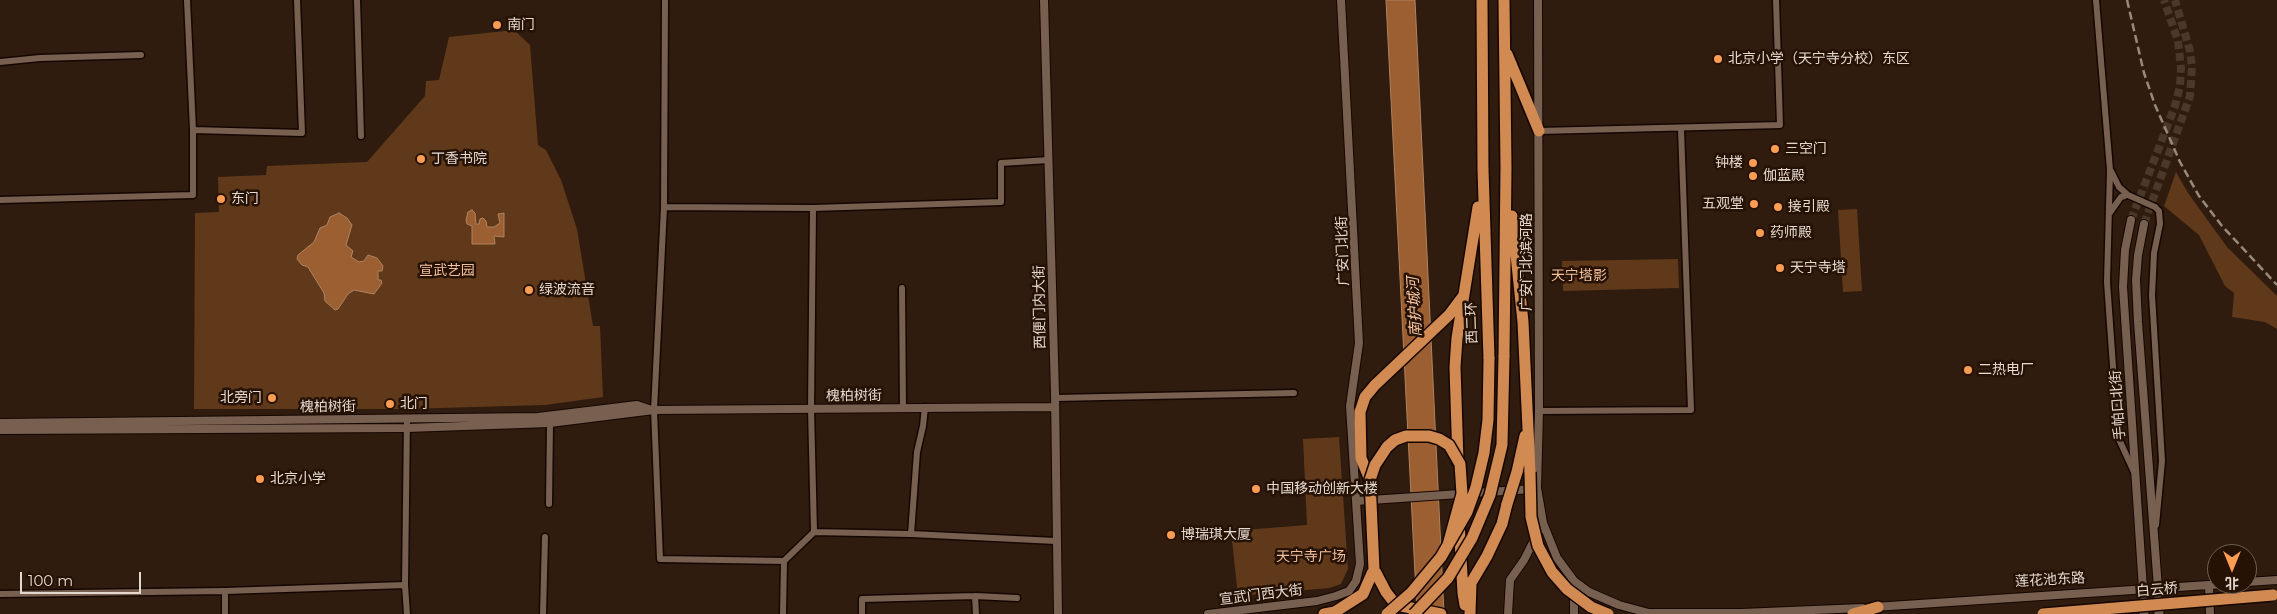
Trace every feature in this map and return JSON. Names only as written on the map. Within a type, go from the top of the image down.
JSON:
[{"type":"highway","name":"西二环","points":[[1387,614],[1411,593],[1441,557],[1467,512],[1484,453],[1488,420],[1488,358],[1483,169],[1482,0]]},
{"type":"highway","points":[[1414,614],[1448,578],[1472,538],[1490,495],[1502,445],[1506,167],[1504,0]]},
{"type":"highway","points":[[1505,48],[1539,131]]},
{"type":"highway","points":[[1506,167],[1522,322],[1531,517],[1538,546],[1552,572],[1567,590],[1591,607],[1608,614]]},
{"type":"highway","points":[[1468,614],[1462,593],[1455,497],[1458,479],[1455,367],[1456,338],[1475,234],[1483,169]]},
{"type":"highway","points":[[1441,614],[1396,605],[1386,592],[1374,569],[1370,480],[1361,458],[1360,412],[1365,397],[1375,385],[1449,315],[1465,294]]},
{"type":"highway","points":[[1468,614],[1472,583],[1502,524],[1517,472],[1528,420]]},
{"type":"highway","points":[[1370,480],[1378,460],[1387,447],[1395,440],[1406,436],[1429,436],[1449,445],[1460,464],[1462,494],[1448,545]]},
{"type":"highway","points":[[1324,614],[1335,612],[1363,594],[1374,569]]},
{"type":"highway","name":"白云桥","points":[[2043,614],[2275,595]]},
{"type":"highway","points":[[1854,614],[1878,607]]},
{"type":"main road","points":[[2158,588],[2159,614]]},
{"type":"main road","points":[[2144,589],[2144,614]]},
{"type":"street","points":[[0,200],[193,195],[193,130],[187,0]]},
{"type":"street","points":[[193,130],[302,133],[297,0]]},
{"type":"street","points":[[357,0],[361,136]]},
{"type":"street","points":[[665,0],[664,208],[654,410],[660,559],[784,561]]},
{"type":"street","name":"西便门内大街","points":[[1044,0],[1055,398],[1058,614]]},
{"type":"street","name":"广安门北街","points":[[1317,600],[1349,590],[1356,581],[1360,564],[1350,406],[1359,343],[1341,0]]},
{"type":"street","name":"广安门北滨河路","points":[[1538,0],[1538,488],[1543,523],[1557,558],[1574,581]]},
{"type":"street","points":[[1539,131],[1681,129],[1780,125],[1776,0]]},
{"type":"street","points":[[2096,0],[2110,170],[2107,282],[2118,437],[2135,475]]},
{"type":"street","points":[[0,62],[40,58],[142,55]]},
{"type":"street","points":[[1539,411],[1690,410],[1681,129]]},
{"type":"street","points":[[664,208],[813,208],[1001,202],[1001,163],[1049,160]]},
{"type":"street","points":[[2110,170],[2119,187],[2128,195],[2155,207],[2159,211],[2160,217],[2154,253],[2152,295],[2162,461],[2155,533]]},
{"type":"street","points":[[2109,214],[2121,197],[2128,195]]},
{"type":"street","points":[[813,208],[811,409],[814,532]]},
{"type":"street","name":"手帕口北街","points":[[2132,220],[2125,250],[2124,287],[2144,589]]},
{"type":"street","name":"手帕口北街","points":[[2144,224],[2138,255],[2136,280],[2158,588]]},
{"type":"street","points":[[902,288],[903,408]]},
{"type":"street","points":[[1055,398],[1294,393]]},
{"type":"street","name":"槐柏树街","points":[[0,423],[538,417],[637,404],[654,410]]},
{"type":"street","points":[[911,534],[917,452],[924,426],[925,407]]},
{"type":"street","name":"槐柏树街","points":[[0,430],[406,428],[550,423],[654,410],[1055,407]]},
{"type":"street","points":[[407,419],[405,585],[407,614]]},
{"type":"street","points":[[549,504],[550,423]]},
{"type":"street","points":[[1356,501],[1382,498],[1455,497],[1538,488]]},
{"type":"street","points":[[1508,614],[1510,580],[1524,560],[1543,523]]},
{"type":"street","points":[[783,614],[784,561],[814,532],[911,534],[1056,541]]},
{"type":"street","points":[[543,614],[545,537]]},
{"type":"street","points":[[1524,560],[1531,554],[1541,554],[1557,558]]},
{"type":"street","points":[[2257,581],[2277,580]]},
{"type":"street","points":[[1574,581],[1574,614]]},
{"type":"street","name":"莲花池东路","points":[[1574,581],[1601,598],[1649,612],[1741,614],[2207,585]]},
{"type":"street","points":[[0,594],[225,591],[405,585]]},
{"type":"street","points":[[225,591],[225,614]]},
{"type":"street","points":[[2072,594],[2073,614]]},
{"type":"street","points":[[2209,594],[2210,614]]},
{"type":"street","points":[[862,614],[862,600],[975,596],[1017,598]]},
{"type":"street","points":[[975,596],[976,614]]},
{"type":"street","name":"宣武门西大街","points":[[1208,614],[1317,600]]},
{"type":"green space","name":"宣武艺园","points":[[514,30],[530,45],[538,145],[546,150],[561,180],[577,229],[593,326],[600,326],[603,397],[545,405],[405,409],[194,409],[195,213],[219,212],[218,177],[266,175],[267,166],[367,162],[425,96],[426,81],[439,80],[449,37]]},
{"type":"green space","points":[[2176,172],[2188,193],[2227,247],[2277,296],[2277,329],[2265,322],[2232,317],[2234,293],[2225,286],[2199,235],[2164,206]]},
{"type":"green space","points":[[1857,209],[1862,291],[1843,292],[1838,210]]},
{"type":"green space","name":"天宁塔影","points":[[1678,259],[1679,288],[1563,291],[1562,261]]},
{"type":"green space","name":"天宁寺广场","points":[[1339,437],[1348,569],[1341,584],[1329,588],[1238,596],[1231,531],[1307,525],[1303,439]]},
{"type":"water","name":"南护城河","points":[[1386,0],[1415,0],[1444,614],[1417,614]]},
{"type":"water","points":[[472,210],[475,213],[476,224],[479,224],[480,219],[483,218],[486,221],[487,227],[494,227],[500,223],[498,214],[504,213],[504,237],[494,236],[495,244],[472,244],[472,226],[467,224],[466,220],[468,212]]},
{"type":"water","points":[[339,213],[347,218],[352,225],[346,245],[353,251],[351,257],[359,262],[364,261],[368,255],[377,258],[383,266],[382,271],[378,271],[378,280],[381,280],[382,283],[374,294],[354,290],[348,294],[338,309],[335,310],[325,301],[324,293],[308,267],[302,265],[297,259],[298,255],[314,242],[320,228],[327,225],[330,217]]},
{"type":"tunnel","points":[[2131,220],[2175,106],[2180,86],[2181,68],[2178,41],[2164,0]]},
{"type":"tunnel","points":[[2144,224],[2190,96],[2192,67],[2190,51],[2175,0]]},
{"type":"railway","points":[[2127,0],[2144,73],[2155,105],[2180,162],[2199,196],[2222,226],[2277,285]]},
{"type":"place","name":"南门","points":[[497,25]]},
{"type":"place","name":"北京小学（天宁寺分校）东区","points":[[1718,59]]},
{"type":"place","name":"三空门","points":[[1775,149]]},
{"type":"place","name":"丁香书院","points":[[421,159]]},
{"type":"place","name":"钟楼","points":[[1753,163]]},
{"type":"place","name":"伽蓝殿","points":[[1753,176]]},
{"type":"place","name":"东门","points":[[221,199]]},
{"type":"place","name":"五观堂","points":[[1754,204]]},
{"type":"place","name":"接引殿","points":[[1778,207]]},
{"type":"place","name":"药师殿","points":[[1760,233]]},
{"type":"place","name":"天宁寺塔","points":[[1780,268]]},
{"type":"place","name":"绿波流音","points":[[529,290]]},
{"type":"place","name":"二热电厂","points":[[1968,370]]},
{"type":"place","name":"北旁门","points":[[272,398]]},
{"type":"place","name":"北门","points":[[390,404]]},
{"type":"place","name":"北京小学","points":[[260,479]]},
{"type":"place","name":"中国移动创新大楼","points":[[1256,489]]},
{"type":"place","name":"博瑞琪大厦","points":[[1171,535]]}]
